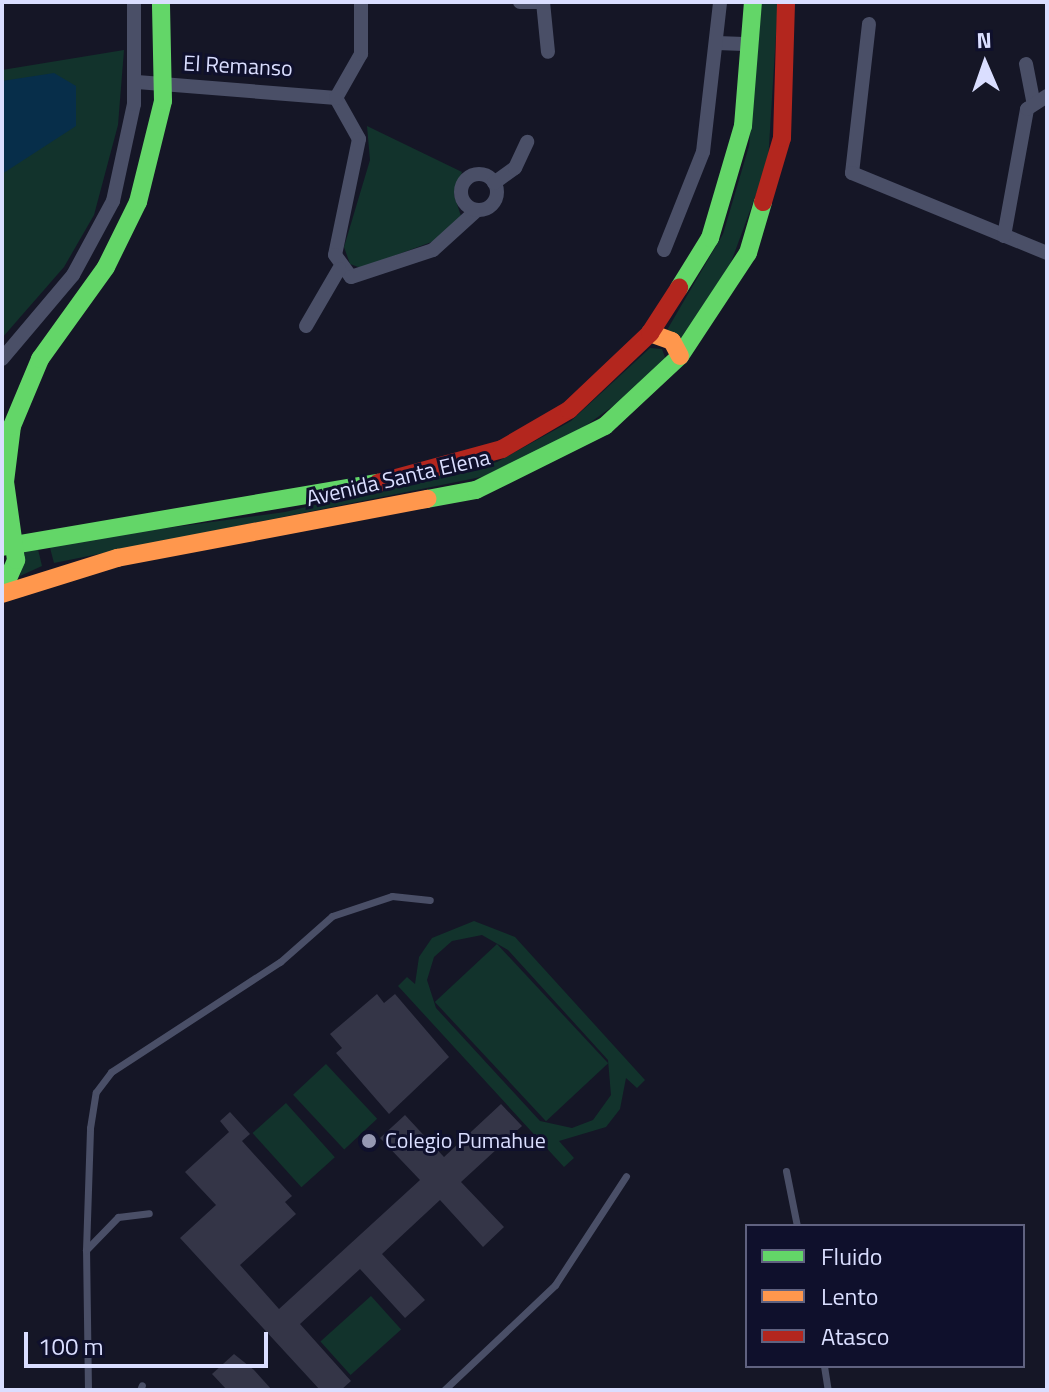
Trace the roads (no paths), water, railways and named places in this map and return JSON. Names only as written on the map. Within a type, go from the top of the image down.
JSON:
[{"type":"street","points":[[2,359],[95,239],[120,180],[137,82],[134,2]]},
{"type":"street","points":[[2,593],[14,568],[8,545],[4,466],[31,375],[130,222],[153,154],[164,84],[161,2]]},
{"type":"street","points":[[306,326],[339,269],[335,250],[359,148],[355,121],[336,98],[361,54],[361,2]]},
{"type":"street","points":[[520,2],[542,2],[548,52]]},
{"type":"street","points":[[664,250],[699,171],[720,2]]},
{"type":"street","name":"Avenida Santa Elena","points":[[8,545],[454,468],[558,418],[650,333],[700,258],[726,195],[751,44],[753,2]]},
{"type":"street","name":"Avenida Santa Elena","points":[[2,593],[108,560],[498,482],[605,426],[680,356],[737,276],[766,208],[785,113],[786,2]]},
{"type":"street","points":[[869,24],[852,173],[1047,253]]},
{"type":"street","points":[[717,43],[751,44]]},
{"type":"street","points":[[1004,236],[1040,99],[1026,64]]},
{"type":"street","name":"El Remanso","points":[[137,82],[336,98]]},
{"type":"street","points":[[494,183],[515,168],[527,142]]},
{"type":"street","points":[[476,211],[462,201],[465,180],[480,174],[494,183]]},
{"type":"street","points":[[339,269],[358,277],[389,269],[444,243],[476,211],[494,203],[494,183]]},
{"type":"street","points":[[650,333],[672,341],[680,356]]},
{"type":"lane","points":[[88,1390],[86,1250],[90,1128],[96,1092],[111,1072],[280,962],[332,916],[392,896],[430,900]]},
{"type":"lane","points":[[786,1171],[797,1224]]},
{"type":"lane","points":[[444,1390],[555,1285],[626,1176]]},
{"type":"lane","points":[[86,1250],[118,1217],[149,1213]]},
{"type":"lane","points":[[824,1368],[828,1390]]},
{"type":"water","points":[[54,73],[76,86],[76,126],[2,174],[2,81]]},
{"type":"place","name":"Colegio Pumahue","points":[[369,1141]]}]
